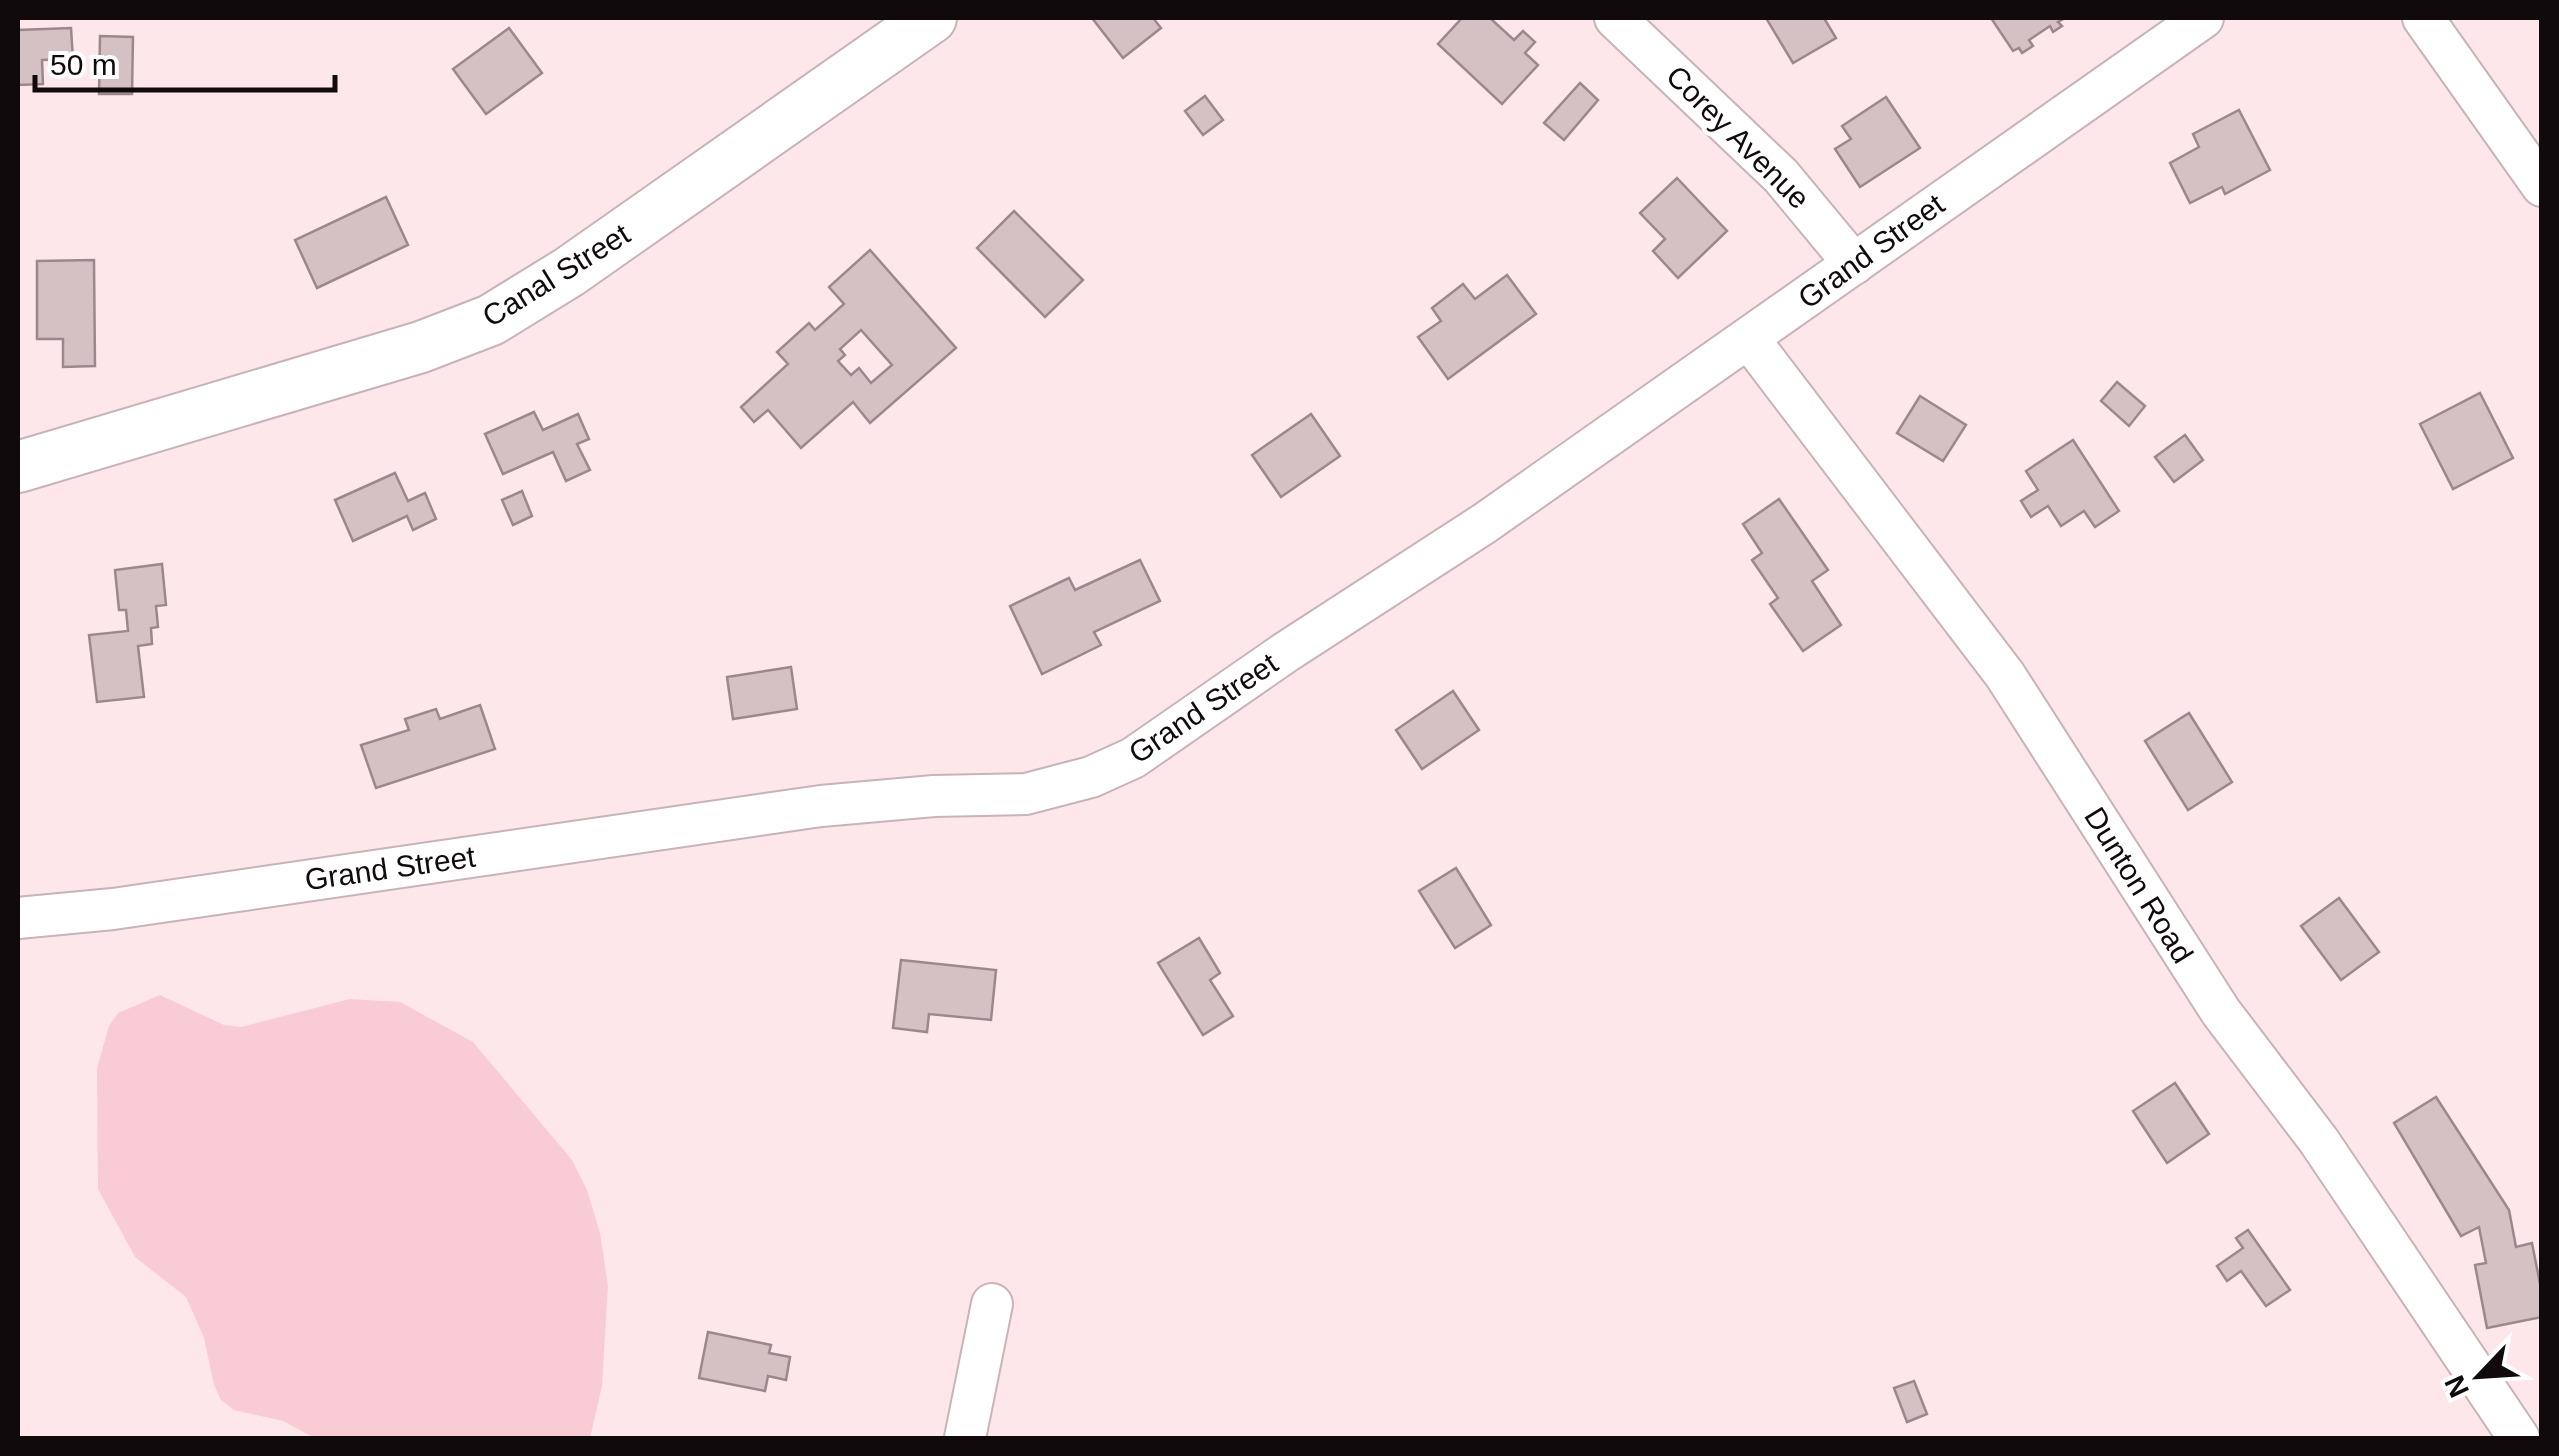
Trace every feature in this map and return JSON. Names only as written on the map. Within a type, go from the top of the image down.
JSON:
[{"type":"street","name":"Canal Street","points":[[18,467],[421,347],[491,320],[569,272],[931,18]]},
{"type":"street","name":"Grand Street","points":[[18,918],[113,910],[821,806],[934,796],[1026,794],[1091,778],[1172,733],[1286,652],[1485,524],[2203,18]]},
{"type":"street","points":[[2423,18],[2542,186]]},
{"type":"street","name":"Corey Avenue","points":[[1628,21],[1781,176],[1854,264]]},
{"type":"street","name":"Dunton Road","points":[[1749,339],[1972,628],[2221,1012],[2319,1141],[2519,1438]]},
{"type":"street","points":[[966,1438],[992,1304]]},
{"type":"shaded area","points":[[160,995],[224,1025],[241,1027],[350,999],[400,1002],[473,1042],[572,1160],[587,1190],[600,1233],[608,1286],[602,1386],[590,1438],[322,1438],[283,1421],[234,1410],[221,1400],[204,1338],[186,1297],[135,1257],[98,1189],[97,1068],[109,1026],[118,1013]]},
{"type":"building","points":[[1092,18],[1153,18],[1161,28],[1123,58]]},
{"type":"building","points":[[1462,18],[1490,18],[1514,40],[1523,31],[1535,42],[1525,53],[1538,65],[1502,104],[1438,44]]},
{"type":"building","points":[[1766,18],[1824,18],[1836,38],[1793,63]]},
{"type":"building","points":[[1991,18],[2065,18],[2053,32],[2050,26],[2029,40],[2033,46],[2022,53],[2019,48],[2013,51]]},
{"type":"building","points":[[71,28],[73,59],[42,60],[43,84],[18,85],[18,30]]},
{"type":"building","points":[[509,28],[542,73],[486,114],[453,69]]},
{"type":"building","points":[[100,36],[133,37],[132,94],[99,94]]},
{"type":"building","points":[[1580,83],[1598,100],[1564,140],[1544,123]]},
{"type":"building","points":[[1205,96],[1223,120],[1203,135],[1185,111]]},
{"type":"building","points":[[1886,97],[1920,148],[1860,187],[1835,149],[1851,139],[1842,126]]},
{"type":"building","points":[[2239,110],[2270,170],[2225,194],[2222,187],[2190,203],[2170,163],[2199,147],[2193,134]]},
{"type":"building","points":[[1677,178],[1727,231],[1678,278],[1653,251],[1665,239],[1640,213]]},
{"type":"building","points":[[386,197],[408,245],[317,288],[295,240]]},
{"type":"building","points":[[1014,211],[1083,280],[1045,317],[977,248]]},
{"type":"building","points":[[870,250],[956,348],[870,423],[853,402],[801,448],[768,410],[754,422],[741,407],[788,364],[777,352],[809,323],[815,330],[844,304],[829,287]],"holes":[[[861,330],[892,365],[871,383],[859,368],[851,375],[838,361],[845,355],[840,349]]]},
{"type":"building","points":[[94,260],[95,366],[63,367],[63,339],[37,339],[37,261]]},
{"type":"building","points":[[1507,275],[1536,314],[1448,379],[1418,337],[1441,321],[1432,308],[1463,284],[1475,299]]},
{"type":"building","points":[[2117,382],[2145,406],[2129,426],[2101,401]]},
{"type":"building","points":[[2480,393],[2513,458],[2453,489],[2420,424]]},
{"type":"building","points":[[1920,396],[1966,425],[1943,461],[1897,433]]},
{"type":"building","points":[[534,412],[543,430],[578,414],[589,439],[577,444],[590,470],[566,481],[553,452],[503,474],[485,434]]},
{"type":"building","points":[[1311,414],[1340,456],[1281,497],[1252,455]]},
{"type":"building","points":[[2185,435],[2203,460],[2174,482],[2155,457]]},
{"type":"building","points":[[2073,440],[2119,511],[2095,527],[2084,511],[2061,526],[2048,506],[2031,517],[2021,501],[2038,490],[2026,471]]},
{"type":"building","points":[[395,473],[408,501],[425,493],[436,519],[413,530],[407,516],[353,541],[335,500]]},
{"type":"building","points":[[522,491],[532,516],[513,525],[502,500]]},
{"type":"building","points":[[1779,499],[1828,570],[1812,581],[1841,625],[1803,651],[1770,604],[1778,598],[1752,560],[1762,553],[1743,524]]},
{"type":"building","points":[[1140,560],[1160,601],[1094,632],[1101,645],[1042,674],[1010,606],[1069,578],[1075,590]]},
{"type":"building","points":[[162,564],[166,605],[156,606],[158,627],[151,628],[152,644],[138,646],[144,697],[97,702],[89,635],[128,631],[126,610],[119,610],[115,570]]},
{"type":"building","points":[[791,667],[797,709],[733,719],[727,677]]},
{"type":"building","points":[[1453,691],[1479,730],[1422,769],[1396,730]]},
{"type":"building","points":[[480,705],[495,749],[376,788],[361,745],[409,730],[405,719],[436,709],[440,719]]},
{"type":"building","points":[[2189,713],[2232,782],[2188,810],[2145,741]]},
{"type":"building","points":[[1456,868],[1491,925],[1455,948],[1419,891]]},
{"type":"building","points":[[2339,898],[2379,952],[2341,980],[2301,926]]},
{"type":"building","points":[[1199,938],[1220,973],[1210,980],[1233,1016],[1203,1035],[1158,963]]},
{"type":"building","points":[[901,960],[996,970],[991,1020],[929,1014],[927,1032],[893,1028]]},
{"type":"building","points":[[2175,1083],[2209,1134],[2167,1163],[2133,1111]]},
{"type":"building","points":[[2436,1097],[2509,1210],[2516,1247],[2532,1243],[2542,1294],[2542,1317],[2487,1328],[2475,1265],[2486,1263],[2479,1227],[2461,1236],[2394,1123]]},
{"type":"building","points":[[2248,1230],[2290,1290],[2266,1306],[2241,1271],[2227,1281],[2217,1266],[2243,1248],[2236,1238]]},
{"type":"building","points":[[708,1332],[771,1345],[769,1353],[790,1357],[786,1380],[768,1376],[765,1391],[699,1378]]},
{"type":"building","points":[[1914,1381],[1927,1414],[1907,1422],[1894,1388]]}]
